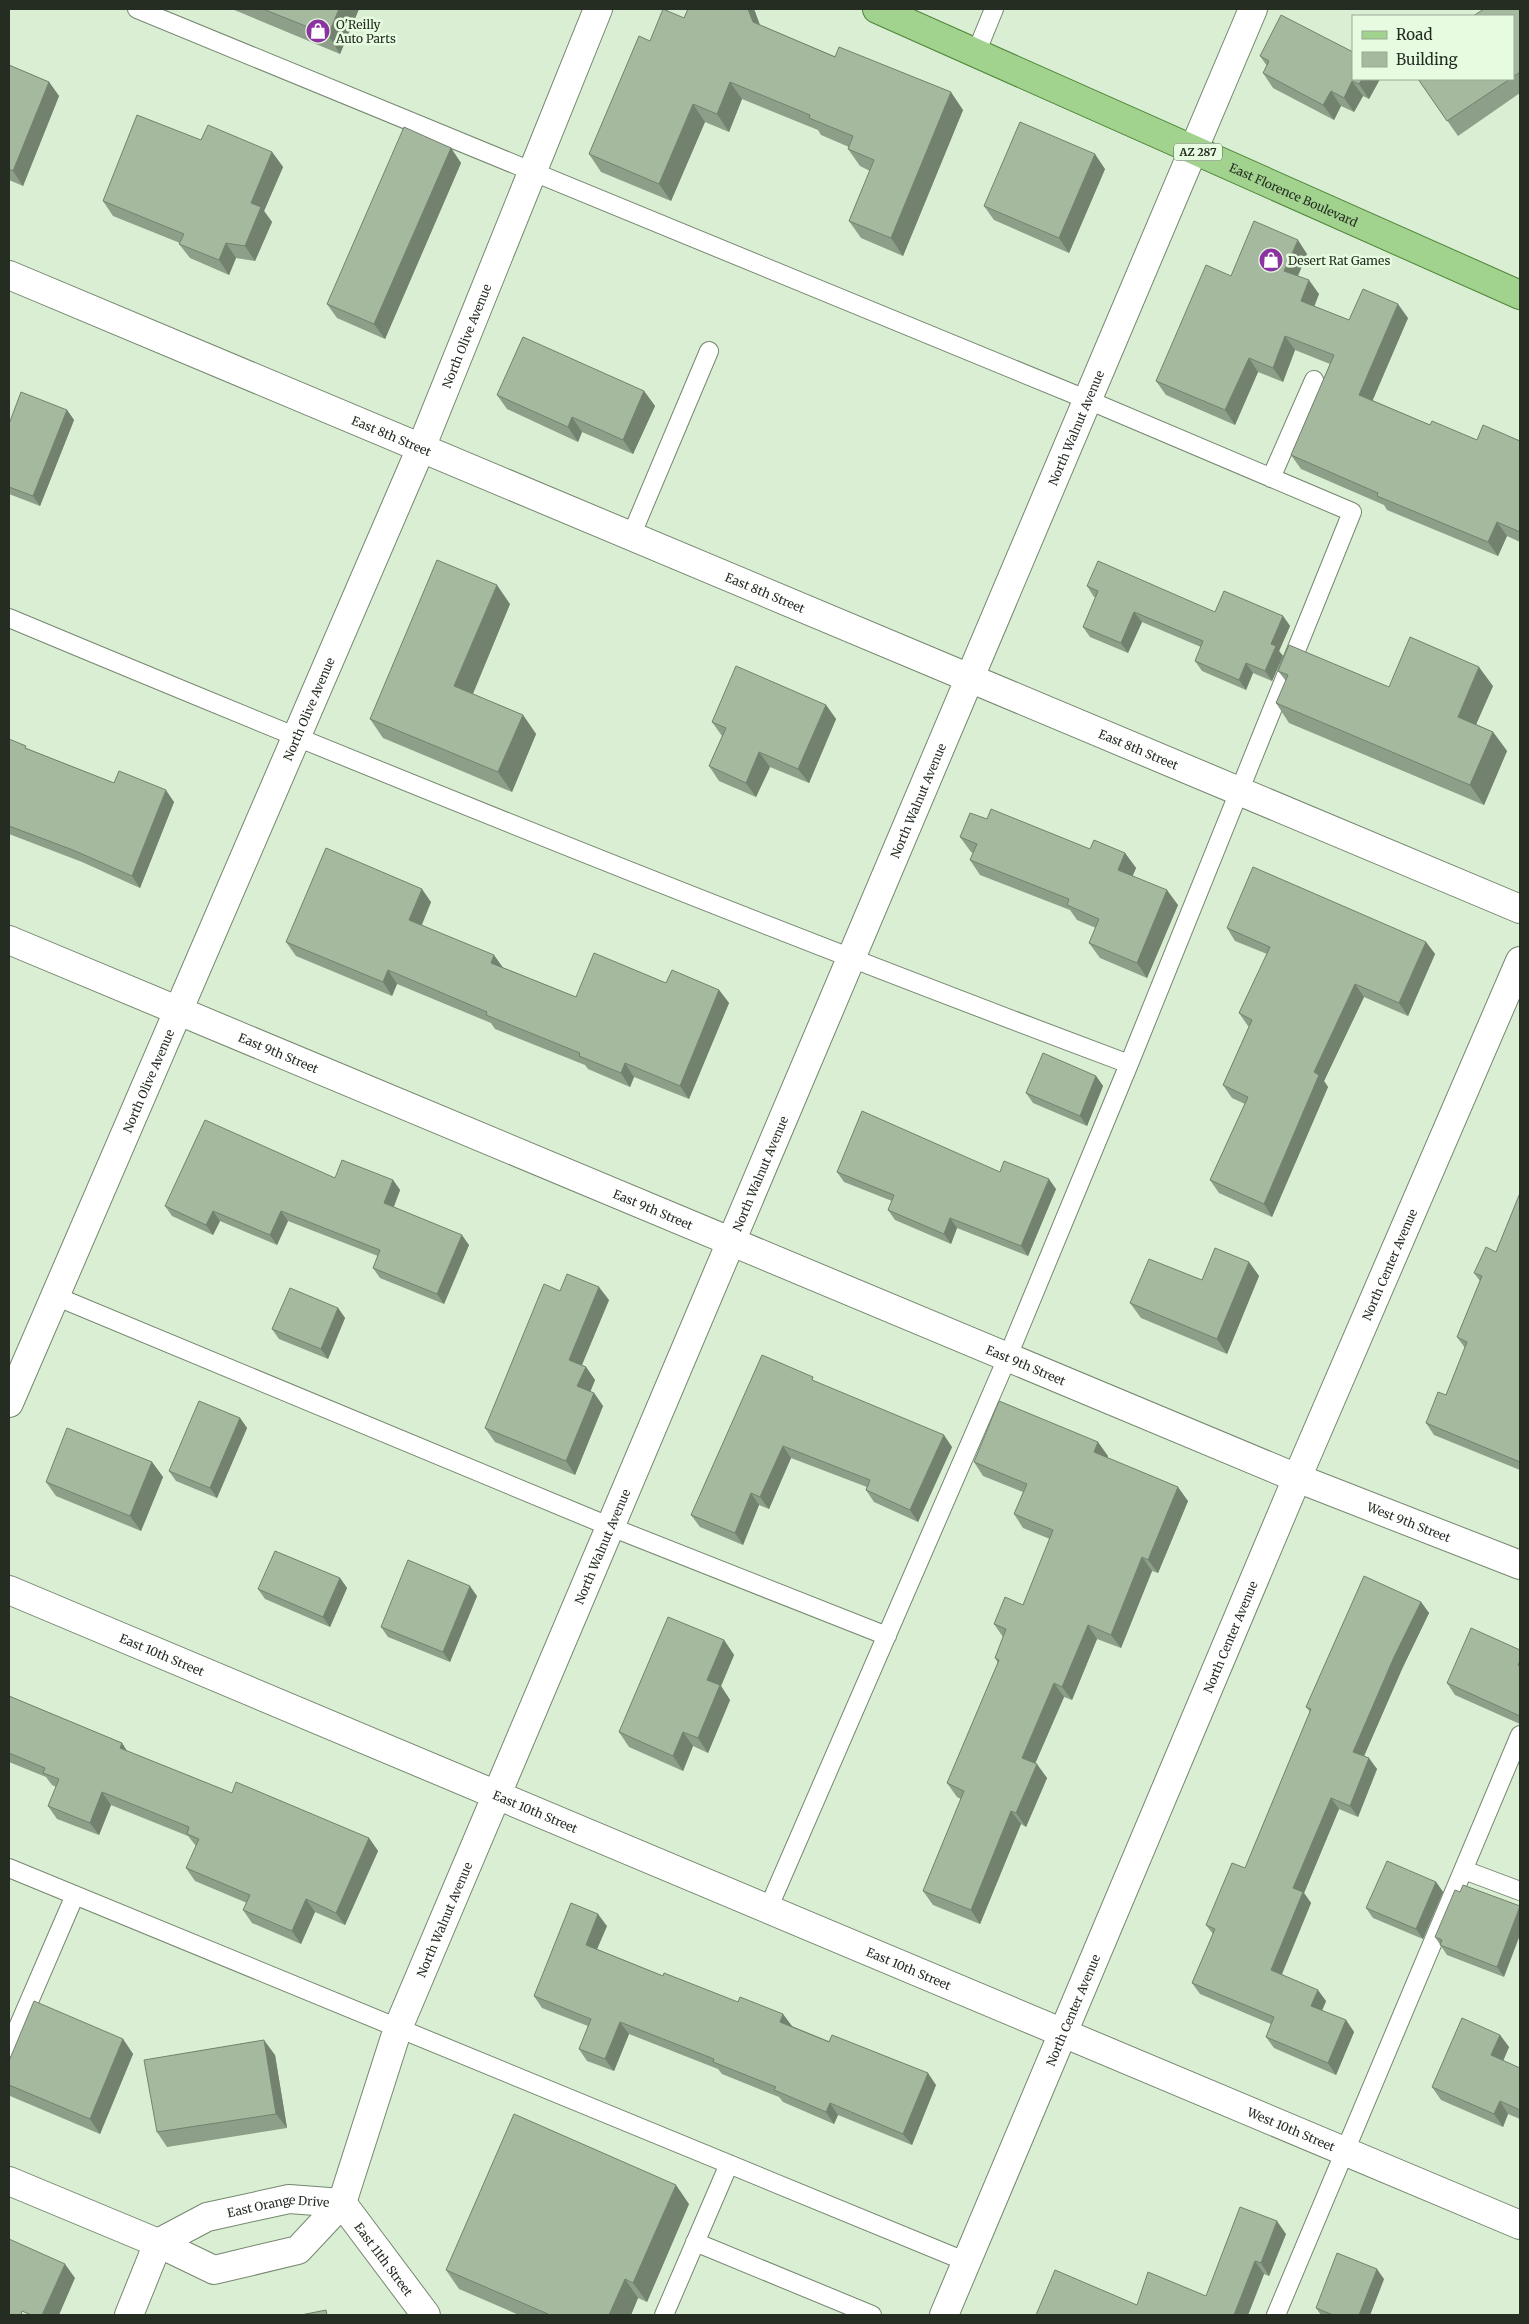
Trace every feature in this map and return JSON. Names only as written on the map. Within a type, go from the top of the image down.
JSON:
[{"type":"main road","name":"East Florence Boulevard","points":[[876,9],[1520,295]]},
{"type":"street","name":"North Olive Avenue","points":[[9,1403],[421,448],[598,9]]},
{"type":"street","name":"North Walnut Avenue","points":[[342,2203],[398,2028],[1254,9]]},
{"type":"street","name":"East 8th Street","points":[[9,275],[1520,909]]},
{"type":"street","name":"East 9th Street","points":[[9,940],[1298,1478]]},
{"type":"street","name":"North Center Avenue","points":[[944,2315],[1298,1478],[1520,961]]},
{"type":"street","name":"West 9th Street","points":[[1298,1478],[1520,1565]]},
{"type":"street","name":"East 10th Street","points":[[9,1590],[1062,2033]]},
{"type":"street","name":"West 10th Street","points":[[1062,2033],[1520,2225]]},
{"type":"street","name":"East Orange Drive","points":[[9,2181],[158,2243],[214,2270],[298,2250],[342,2203]]},
{"type":"street","name":"East Orange Drive","points":[[158,2243],[207,2217],[289,2199],[342,2203]]},
{"type":"street","name":"East 11th Street","points":[[342,2203],[426,2315]]},
{"type":"street","points":[[129,2315],[158,2243]]},
{"type":"lane","points":[[137,9],[1088,400],[1352,512],[1129,1064],[1008,1356],[768,1909]]},
{"type":"lane","points":[[976,53],[994,9]]},
{"type":"lane","points":[[631,536],[709,351]]},
{"type":"lane","points":[[1271,478],[1314,380]]},
{"type":"lane","points":[[9,618],[296,738],[851,960],[1129,1064]]},
{"type":"lane","points":[[55,1296],[611,1527],[887,1636]]},
{"type":"lane","points":[[1276,2315],[1520,1735]]},
{"type":"lane","points":[[9,1868],[967,2262]]},
{"type":"lane","points":[[1464,1870],[1520,1892]]},
{"type":"lane","points":[[9,2048],[74,1895]]},
{"type":"lane","points":[[664,2315],[730,2164]]},
{"type":"lane","points":[[695,2242],[872,2315]]},
{"type":"building","points":[[263,9],[339,9],[328,35]]},
{"type":"building","points":[[663,9],[684,18],[688,9],[748,9],[753,22],[835,57],[839,47],[951,92],[891,238],[849,221],[874,160],[848,149],[853,136],[809,118],[810,115],[730,82],[717,114],[693,104],[659,184],[589,154],[639,36],[650,41]]},
{"type":"building","points":[[1484,9],[1520,9],[1520,72],[1514,76],[1514,15],[1475,15]]},
{"type":"building","points":[[1281,15],[1352,51],[1352,80],[1361,80],[1359,84],[1352,81],[1344,98],[1331,91],[1323,105],[1263,73],[1269,61],[1260,56]]},
{"type":"building","points":[[9,65],[49,82],[13,171],[9,169]]},
{"type":"building","points":[[1419,80],[1508,80],[1447,121]]},
{"type":"building","points":[[137,115],[201,140],[208,125],[272,152],[251,203],[261,207],[245,246],[226,243],[219,260],[179,244],[184,234],[103,201]]},
{"type":"building","points":[[1020,122],[1095,154],[1059,238],[984,206]]},
{"type":"building","points":[[404,127],[451,148],[374,324],[327,304]]},
{"type":"building","points":[[1254,221],[1298,240],[1284,271],[1309,280],[1301,301],[1349,320],[1363,289],[1398,304],[1359,395],[1430,425],[1432,421],[1477,440],[1483,425],[1520,441],[1520,532],[1497,522],[1488,542],[1377,496],[1378,493],[1291,455],[1334,355],[1285,336],[1273,368],[1249,358],[1225,410],[1156,381],[1206,265],[1231,276]]},
{"type":"building","points":[[523,337],[644,391],[623,440],[572,417],[568,427],[497,395]]},
{"type":"building","points":[[21,392],[67,410],[33,496],[9,487],[9,424]]},
{"type":"building","points":[[437,560],[497,585],[454,686],[523,715],[498,772],[370,719]]},
{"type":"building","points":[[1098,561],[1215,612],[1224,591],[1283,616],[1271,644],[1276,646],[1265,671],[1246,663],[1239,680],[1195,661],[1203,641],[1134,612],[1121,643],[1083,627],[1098,591],[1087,586]]},
{"type":"building","points":[[1410,637],[1479,667],[1458,717],[1493,732],[1470,785],[1276,703],[1288,675],[1278,671],[1289,645],[1389,687]]},
{"type":"building","points":[[736,666],[826,705],[798,769],[759,752],[746,783],[709,766],[726,728],[712,722]]},
{"type":"building","points":[[9,739],[26,746],[25,748],[114,783],[119,771],[166,790],[132,876],[73,850],[9,826]]},
{"type":"building","points":[[991,809],[1090,849],[1094,840],[1125,853],[1118,870],[1167,890],[1137,963],[1089,943],[1099,919],[1067,905],[1069,899],[970,860],[977,844],[960,837],[970,813],[987,819]]},
{"type":"building","points":[[326,848],[422,889],[409,920],[494,955],[491,963],[576,997],[594,953],[666,983],[672,970],[719,990],[680,1086],[625,1063],[621,1073],[579,1056],[580,1053],[486,1015],[487,1012],[388,970],[383,982],[286,942]]},
{"type":"building","points":[[1253,867],[1426,942],[1399,1003],[1355,984],[1314,1072],[1319,1075],[1264,1204],[1210,1180],[1248,1097],[1223,1085],[1252,1020],[1239,1013],[1270,947],[1227,928]]},
{"type":"building","points":[[1043,1053],[1096,1076],[1080,1116],[1026,1093]]},
{"type":"building","points":[[862,1111],[1000,1172],[1004,1161],[1049,1179],[1021,1246],[950,1218],[944,1234],[888,1210],[894,1195],[837,1172]]},
{"type":"building","points":[[205,1120],[335,1178],[342,1160],[393,1180],[384,1203],[462,1235],[437,1294],[373,1268],[380,1250],[281,1211],[270,1235],[213,1211],[206,1225],[165,1206]]},
{"type":"building","points":[[1520,1193],[1520,1462],[1426,1423],[1438,1392],[1446,1395],[1467,1342],[1457,1337],[1482,1276],[1474,1273],[1486,1247],[1496,1252]]},
{"type":"building","points":[[1215,1248],[1249,1262],[1217,1339],[1130,1303],[1149,1259],[1202,1280]]},
{"type":"building","points":[[567,1274],[599,1287],[569,1360],[586,1367],[577,1386],[594,1393],[566,1461],[485,1428],[544,1284],[560,1291]]},
{"type":"building","points":[[290,1288],[338,1308],[321,1349],[272,1329]]},
{"type":"building","points":[[762,1355],[813,1377],[812,1380],[944,1435],[910,1510],[866,1490],[870,1480],[783,1446],[760,1497],[751,1493],[735,1533],[691,1515]]},
{"type":"building","points":[[199,1401],[240,1418],[210,1488],[169,1471]]},
{"type":"building","points":[[999,1401],[1098,1442],[1094,1452],[1178,1487],[1148,1560],[1142,1557],[1111,1635],[1088,1625],[1062,1687],[1054,1683],[1022,1758],[1037,1764],[1016,1813],[1011,1811],[971,1910],[923,1891],[964,1791],[947,1783],[999,1660],[995,1658],[1006,1629],[994,1624],[1005,1597],[1023,1605],[1053,1530],[1014,1514],[1027,1484],[974,1462]]},
{"type":"building","points":[[67,1428],[152,1462],[130,1516],[46,1482]]},
{"type":"building","points":[[275,1551],[340,1578],[323,1617],[258,1589]]},
{"type":"building","points":[[408,1560],[470,1586],[443,1652],[381,1627]]},
{"type":"building","points":[[1364,1576],[1421,1602],[1394,1657],[1353,1752],[1369,1758],[1350,1806],[1331,1798],[1293,1888],[1303,1892],[1271,1970],[1318,1990],[1311,2006],[1346,2020],[1328,2063],[1266,2037],[1274,2017],[1192,1983],[1215,1929],[1206,1925],[1232,1863],[1245,1868],[1311,1709],[1306,1707]]},
{"type":"building","points":[[668,1617],[724,1640],[707,1680],[720,1685],[698,1738],[683,1732],[673,1756],[619,1732]]},
{"type":"building","points":[[1471,1628],[1520,1650],[1518,1665],[1520,1666],[1520,1716],[1447,1683]]},
{"type":"building","points":[[9,1696],[122,1743],[120,1748],[232,1793],[236,1782],[369,1838],[336,1913],[306,1899],[292,1931],[243,1910],[250,1895],[186,1868],[199,1839],[187,1834],[189,1827],[102,1792],[90,1823],[48,1806],[59,1779],[43,1773],[45,1768],[9,1753]]},
{"type":"building","points":[[1387,1861],[1436,1882],[1416,1929],[1366,1908]]},
{"type":"building","points":[[1463,1885],[1520,1906],[1497,1967],[1440,1945],[1442,1940],[1435,1937],[1455,1890],[1460,1892]]},
{"type":"building","points":[[571,1903],[598,1914],[586,1945],[663,1976],[664,1973],[738,2002],[740,1997],[783,2014],[780,2022],[829,2042],[832,2035],[928,2073],[903,2134],[830,2103],[826,2112],[774,2090],[776,2087],[713,2062],[714,2059],[620,2022],[605,2059],[579,2049],[591,2019],[534,1996]]},
{"type":"building","points":[[34,2001],[123,2039],[90,2119],[9,2085],[9,2061]]},
{"type":"building","points":[[1462,2018],[1500,2035],[1491,2055],[1520,2068],[1520,2110],[1500,2101],[1494,2114],[1432,2087]]},
{"type":"building","points":[[264,2040],[276,2114],[157,2132],[144,2060]]},
{"type":"building","points":[[514,2114],[676,2185],[633,2283],[625,2279],[609,2315],[547,2315],[446,2270]]},
{"type":"building","points":[[1240,2207],[1277,2221],[1261,2263],[1255,2261],[1234,2315],[1036,2315],[1055,2270],[1137,2305],[1148,2272],[1206,2296]]},
{"type":"building","points":[[9,2239],[65,2264],[42,2315],[31,2315],[22,2311],[21,2315],[9,2315]]},
{"type":"building","points":[[1337,2253],[1377,2269],[1359,2315],[1333,2315],[1316,2308]]},
{"type":"building","points":[[326,2310],[327,2315],[301,2315]]},
{"type":"place","name":"O'Reilly Auto Parts","points":[[318,31]]},
{"type":"place","name":"Desert Rat Games","points":[[1271,260]]}]
